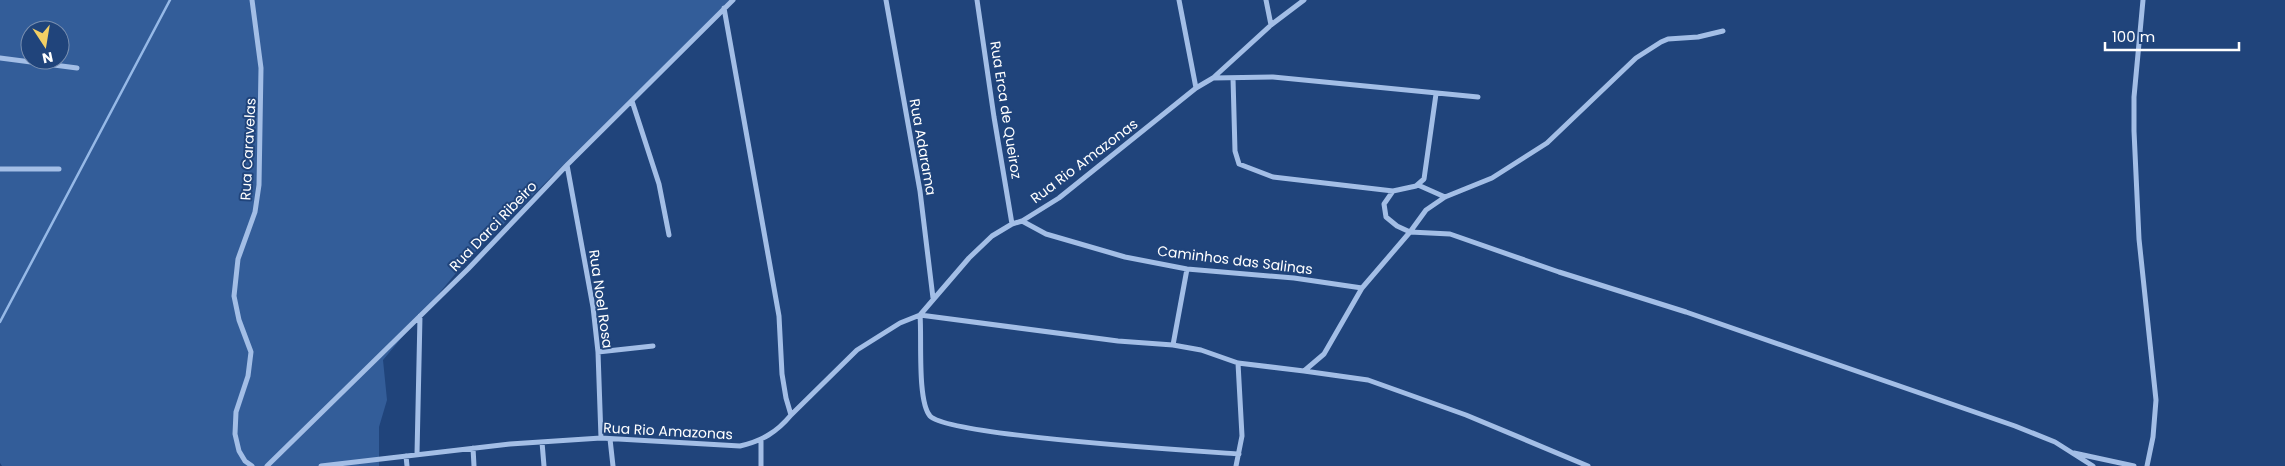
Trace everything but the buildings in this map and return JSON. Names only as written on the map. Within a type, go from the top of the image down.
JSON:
[{"type":"street","name":"Rua Caravelas","points":[[252,0],[261,68],[259,185],[255,212],[238,259],[234,296],[239,320],[252,352],[248,376],[236,412],[235,434],[245,461],[252,466]]},
{"type":"street","name":"Rua Darci Ribeiro","points":[[267,466],[420,316],[567,165],[733,0]]},
{"type":"street","name":"Rua Adarama","points":[[886,0],[919,182],[933,298]]},
{"type":"street","name":"Rua Erca de Queiroz","points":[[977,0],[1012,224]]},
{"type":"street","points":[[1179,0],[1196,88]]},
{"type":"street","points":[[1266,0],[1271,25]]},
{"type":"street","name":"Rua Rio Amazonas","points":[[321,466],[473,448],[601,438],[740,446],[761,440],[782,426],[790,415],[857,350],[900,323],[920,315],[980,246],[1012,224],[1022,221],[1059,198],[1196,88],[1213,78],[1271,25],[1304,0]]},
{"type":"street","points":[[2143,0],[2134,97],[2134,166],[2139,239],[2156,400],[2154,437],[2147,466]]},
{"type":"street","points":[[724,8],[779,316],[782,374],[790,415]]},
{"type":"street","points":[[1304,371],[1316,363],[1332,344],[1362,288],[1410,232],[1426,210],[1445,197],[1492,178],[1547,143],[1636,58],[1662,42],[1668,39],[1698,37],[1723,31]]},
{"type":"street","points":[[0,58],[77,68]]},
{"type":"street","points":[[1213,78],[1273,77],[1318,80],[1478,97]]},
{"type":"street","points":[[1233,78],[1235,151],[1239,164],[1273,177],[1393,191],[1418,185],[1424,179],[1436,94]]},
{"type":"street","points":[[632,101],[659,184],[669,235]]},
{"type":"street","name":"Rua Noel Rosa","points":[[567,165],[593,308],[598,352],[601,438]]},
{"type":"street","points":[[0,168],[59,169]]},
{"type":"street","points":[[1418,185],[1445,197]]},
{"type":"street","points":[[1393,191],[1384,204],[1386,216],[1397,226],[1410,232],[1450,234],[1559,272],[1686,312],[2015,426],[2055,442],[2094,466]]},
{"type":"street","name":"Caminhos das Salinas","points":[[1022,221],[1046,234],[1090,248],[1187,269],[1294,278],[1362,288]]},
{"type":"street","points":[[1173,345],[1187,269]]},
{"type":"street","points":[[1239,454],[988,432],[946,423],[931,416],[924,405],[920,315],[1118,341],[1173,345],[1218,355],[1238,362],[1368,380],[1466,415],[1588,466]]},
{"type":"street","points":[[416,454],[420,316]]},
{"type":"street","points":[[598,352],[653,346]]},
{"type":"street","points":[[1236,466],[1242,436],[1238,362]]},
{"type":"street","points":[[610,439],[613,466]]},
{"type":"street","points":[[761,440],[761,466]]},
{"type":"street","points":[[542,442],[544,466]]},
{"type":"street","points":[[473,448],[474,466]]},
{"type":"street","points":[[2071,452],[2134,466]]},
{"type":"street","points":[[406,456],[407,466]]},
{"type":"shaded area","points":[[0,0],[731,0],[467,260],[383,360],[387,400],[379,427],[379,466],[2,466],[0,463]]},
{"type":"waterway","points":[[0,322],[170,0]]}]
